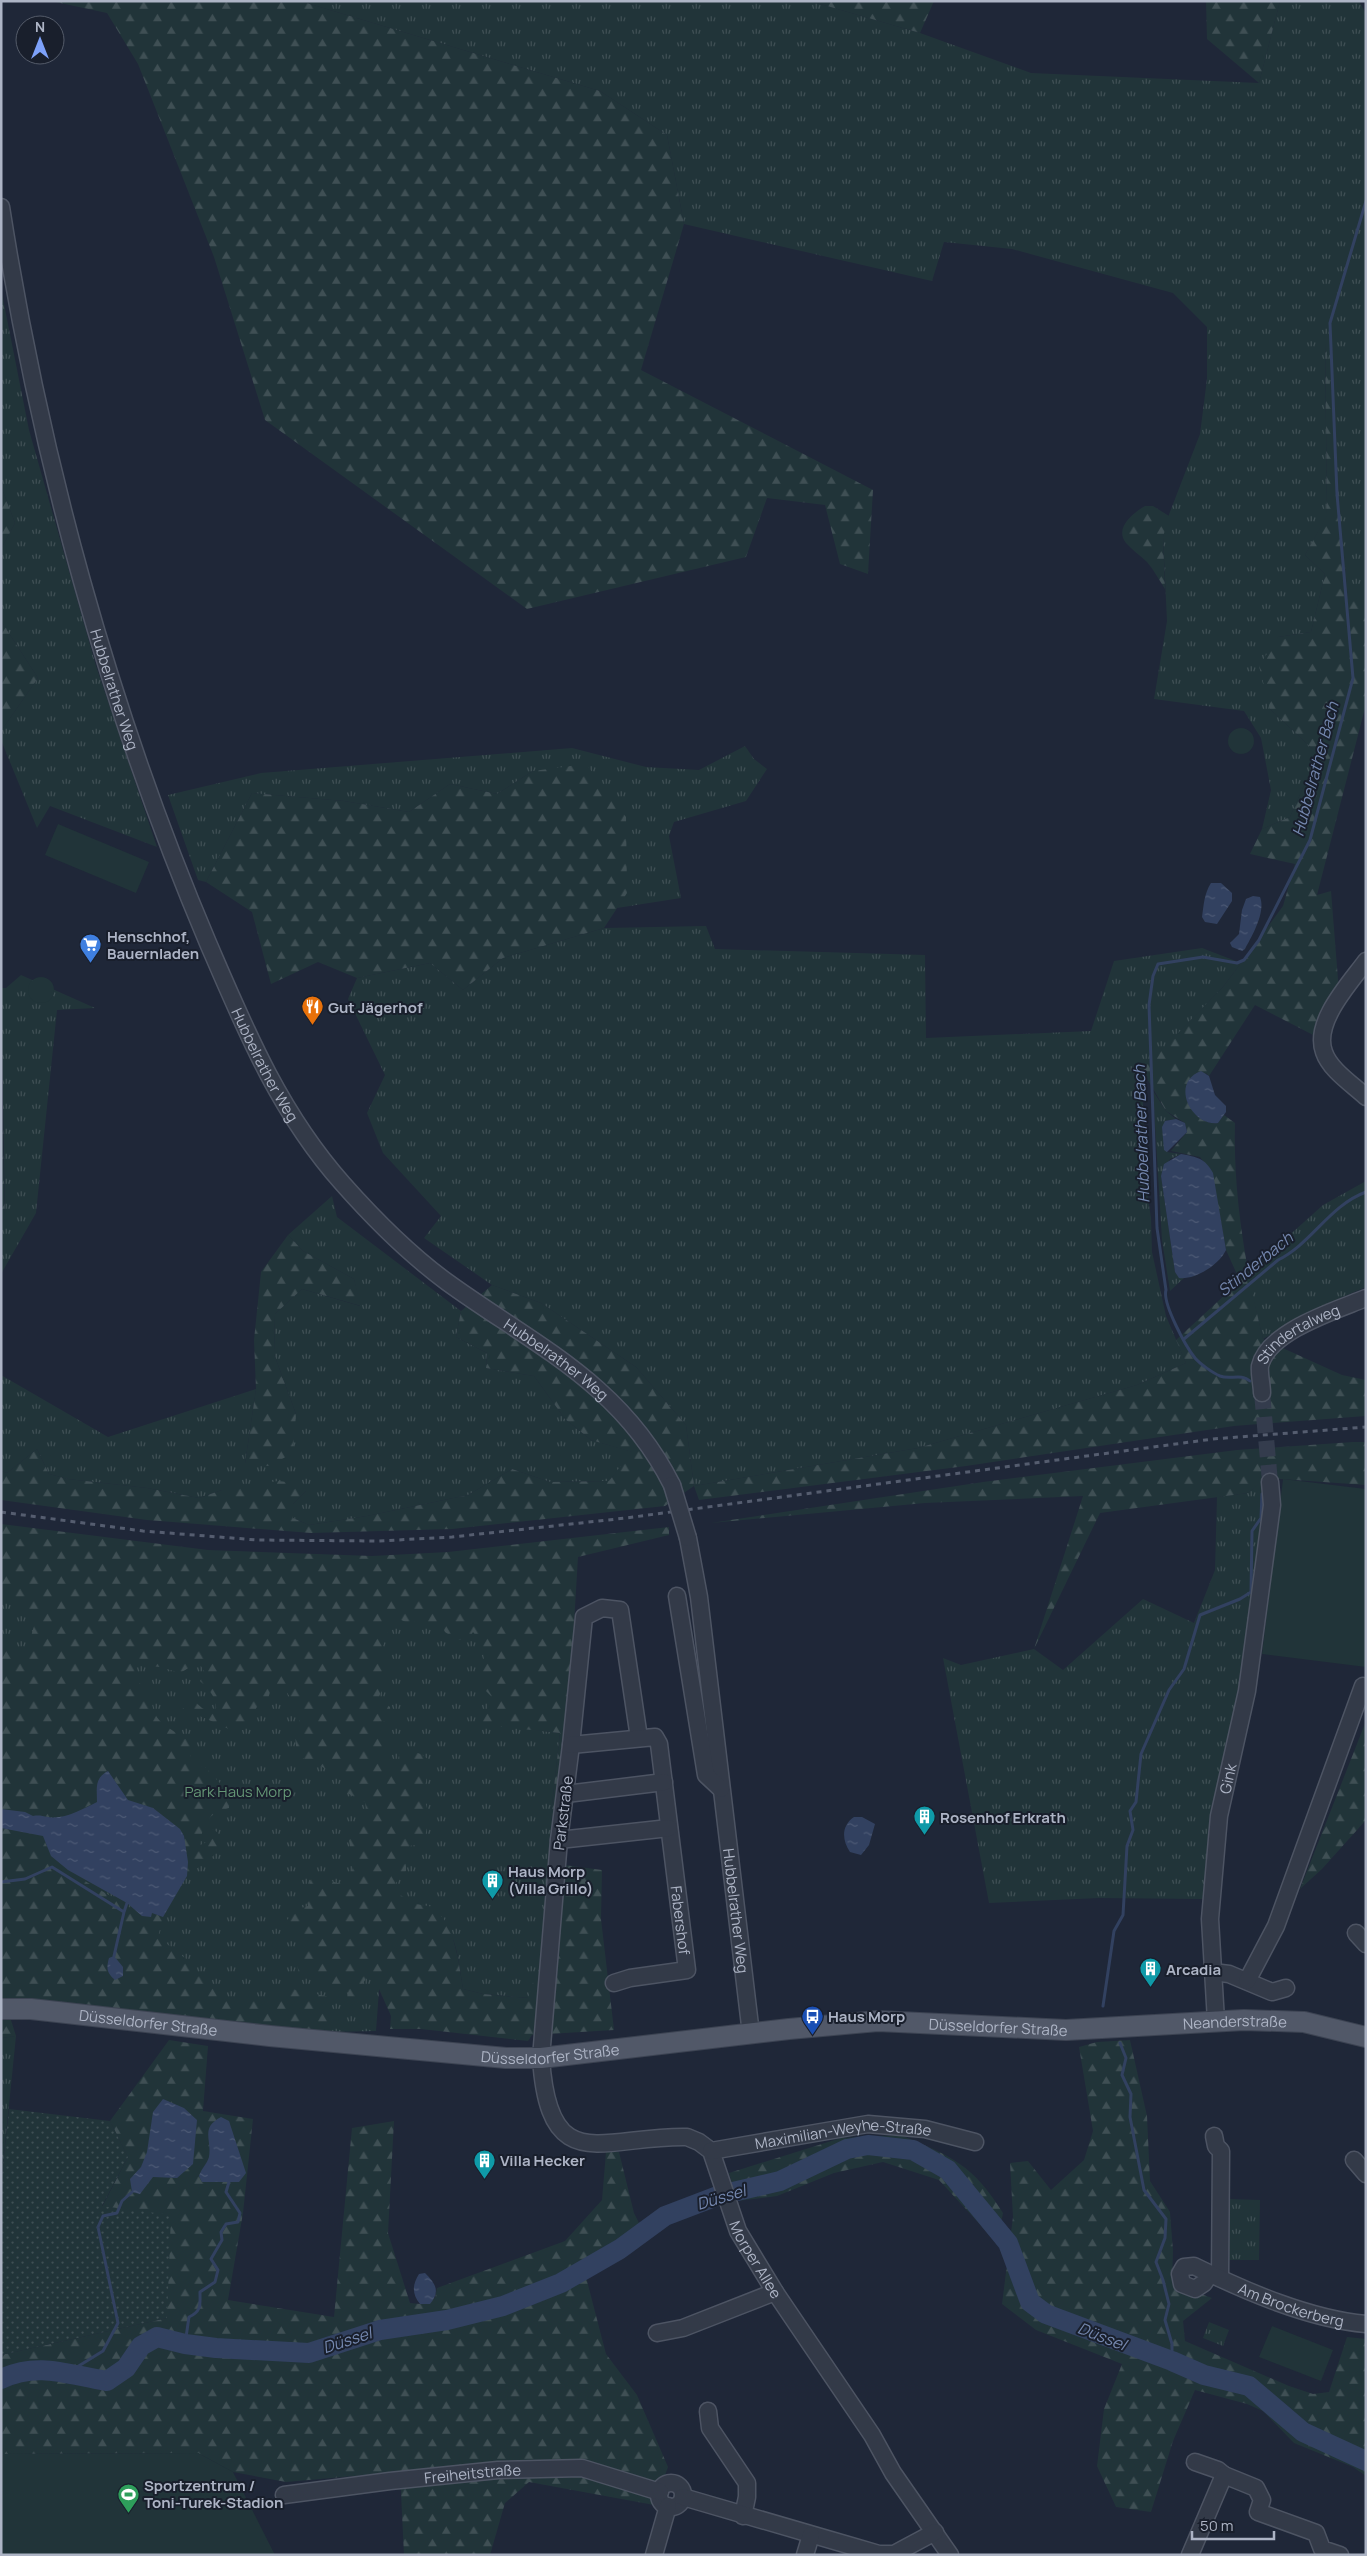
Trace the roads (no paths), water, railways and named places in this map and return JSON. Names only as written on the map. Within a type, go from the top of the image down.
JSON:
[{"type":"main road","name":"Düsseldorfer Straße","points":[[1,2009],[40,2010],[270,2036],[506,2058],[541,2058],[878,2021],[1055,2030],[1101,2028]]},
{"type":"main road","name":"Neanderstraße","points":[[1101,2028],[1216,2021],[1304,2022],[1366,2037]]},
{"type":"street","name":"Hubbelrather Weg","points":[[1,207],[23,338],[37,402],[53,470],[99,637],[150,793],[188,896],[251,1044],[270,1081],[304,1135],[340,1182],[377,1221],[446,1281],[586,1377],[616,1404],[642,1434],[672,1485],[688,1538],[700,1607],[751,2034]]},
{"type":"street","points":[[1366,960],[1330,1009],[1322,1036],[1323,1052],[1332,1065],[1366,1096]]},
{"type":"street","name":"Stindertalweg","points":[[1262,1393],[1260,1366],[1269,1350],[1278,1341],[1307,1323],[1366,1298]]},
{"type":"street","name":"Gink","points":[[1216,2021],[1210,1919],[1219,1816],[1247,1691],[1272,1505],[1270,1482]]},
{"type":"street","points":[[677,1596],[706,1775],[721,1789]]},
{"type":"street","name":"Parkstraße","points":[[541,2058],[559,1840],[572,1745],[584,1617],[602,1608],[620,1610],[639,1738]]},
{"type":"street","points":[[1247,1981],[1276,1926],[1363,1686]]},
{"type":"street","name":"Fabershof","points":[[572,1745],[655,1737],[659,1744],[687,1970],[630,1978],[614,1983]]},
{"type":"street","points":[[566,1794],[664,1782]]},
{"type":"street","points":[[559,1840],[669,1828]]},
{"type":"street","points":[[1213,1972],[1229,1974],[1272,1992],[1286,1988]]},
{"type":"street","points":[[541,2058],[542,2074],[552,2118],[557,2127],[569,2138],[587,2143],[687,2137],[700,2142],[711,2151]]},
{"type":"street","name":"Maximilian-Weyhe-Straße","points":[[711,2151],[868,2124],[925,2129],[975,2142]]},
{"type":"street","name":"Am Brockerberg","points":[[1214,2136],[1216,2146],[1221,2151],[1215,2276],[1306,2312],[1346,2322],[1366,2324]]},
{"type":"street","name":"Morper Allee","points":[[711,2151],[738,2231],[775,2292],[872,2435],[893,2473],[950,2555]]},
{"type":"street","points":[[1354,2160],[1366,2174]]},
{"type":"street","points":[[657,2333],[682,2328],[775,2292]]},
{"type":"street","points":[[708,2411],[710,2428],[747,2482],[747,2497],[743,2516]]},
{"type":"street","points":[[1194,2462],[1218,2470],[1224,2475],[1256,2488],[1262,2500],[1258,2512],[1316,2534],[1322,2549],[1340,2555]]},
{"type":"street","name":"Freiheitstraße","points":[[284,2495],[390,2481],[488,2471],[582,2468],[664,2499],[664,2486],[672,2483],[679,2486],[683,2497],[811,2536],[879,2554],[894,2554],[935,2532]]},
{"type":"street","points":[[1190,2555],[1224,2475]]},
{"type":"street","points":[[654,2555],[664,2499]]},
{"type":"street","points":[[805,2555],[811,2536]]},
{"type":"water","points":[[1211,883],[1221,883],[1232,893],[1232,901],[1217,924],[1205,922],[1202,917],[1206,895]]},
{"type":"water","points":[[1253,896],[1260,897],[1260,917],[1245,949],[1242,951],[1232,947],[1230,943],[1239,934],[1242,910],[1246,899]]},
{"type":"water","points":[[1201,1071],[1209,1076],[1215,1095],[1226,1106],[1226,1112],[1218,1123],[1208,1122],[1200,1118],[1188,1103],[1185,1094],[1186,1085],[1191,1077]]},
{"type":"water","points":[[1176,1119],[1185,1123],[1187,1132],[1167,1152],[1164,1150],[1162,1127],[1165,1121]]},
{"type":"water","points":[[1181,1154],[1204,1161],[1213,1173],[1226,1250],[1223,1256],[1212,1266],[1199,1274],[1185,1278],[1179,1278],[1175,1272],[1161,1176],[1164,1164]]},
{"type":"water","points":[[108,1771],[128,1800],[153,1808],[180,1829],[184,1836],[188,1862],[187,1876],[163,1917],[152,1913],[151,1917],[142,1916],[127,1903],[68,1870],[51,1856],[43,1836],[1,1828],[1,1809],[25,1812],[33,1816],[54,1818],[73,1813],[97,1802],[98,1780]]},
{"type":"water","points":[[854,1817],[862,1817],[875,1824],[869,1845],[861,1855],[850,1852],[844,1838],[845,1829]]},
{"type":"water","points":[[114,1956],[123,1967],[123,1976],[115,1980],[107,1968],[109,1958]]},
{"type":"water","points":[[163,2099],[184,2108],[197,2120],[193,2164],[177,2178],[153,2177],[140,2194],[132,2192],[130,2179],[141,2167],[147,2152],[153,2112]]},
{"type":"water","points":[[221,2117],[229,2121],[246,2173],[239,2182],[202,2182],[199,2176],[207,2162],[210,2151],[209,2130],[211,2125]]},
{"type":"water","points":[[425,2273],[432,2280],[436,2291],[430,2304],[420,2304],[415,2297],[414,2286],[419,2274]]},
{"type":"waterway","name":"Hubbelrather Bach","points":[[1250,1381],[1243,1377],[1220,1376],[1197,1360],[1181,1335],[1168,1305],[1157,1228],[1149,1005],[1153,976],[1158,964],[1203,957],[1237,963],[1244,960],[1259,940],[1310,840],[1353,678],[1337,494],[1330,323],[1366,201]]},
{"type":"waterway","name":"Stinderbach","points":[[1184,1339],[1278,1260],[1301,1244],[1342,1206],[1366,1192]]},
{"type":"waterway","name":"Hubbelrather Bach","points":[[1103,2006],[1114,1931],[1123,1915],[1127,1846],[1133,1830],[1130,1811],[1136,1802],[1141,1754],[1169,1690],[1184,1669],[1200,1615],[1240,1599],[1251,1592],[1252,1531],[1261,1518],[1262,1494]]},
{"type":"waterway","points":[[1,1882],[25,1879],[52,1867],[124,1912],[114,1956]]},
{"type":"waterway","points":[[124,1912],[127,1903]]},
{"type":"waterway","name":"Hubbelrather Bach","points":[[1120,2043],[1126,2058],[1122,2075],[1131,2094],[1130,2117],[1144,2190],[1166,2219],[1165,2238],[1156,2262],[1169,2304],[1165,2320],[1172,2344],[1172,2361]]},
{"type":"waterway","name":"Düssel","points":[[1,2379],[28,2371],[41,2370],[107,2381],[126,2368],[141,2346],[157,2337],[185,2344],[216,2348],[309,2353],[380,2330],[447,2320],[503,2306],[561,2283],[620,2249],[665,2216],[720,2195],[780,2181],[847,2149],[868,2145],[913,2150],[948,2170],[1008,2243],[1030,2302],[1046,2314],[1172,2361],[1204,2375],[1249,2386],[1303,2432],[1366,2461]]},
{"type":"waterway","points":[[185,2344],[189,2317],[198,2310],[200,2292],[215,2282],[218,2270],[211,2259],[222,2240],[221,2232],[226,2224],[238,2222],[240,2213],[226,2192],[229,2182]]},
{"type":"waterway","points":[[73,2376],[77,2367],[103,2351],[118,2323],[98,2227],[103,2216],[117,2213],[122,2201],[132,2192]]},
{"type":"tunnel","points":[[1262,1393],[1270,1482]]},
{"type":"railway","points":[[1,1512],[143,1531],[257,1540],[379,1541],[452,1537],[626,1518],[1213,1439],[1366,1427]]},
{"type":"place","name":"Henschhof, Bauernladen","points":[[91,964]]},
{"type":"place","name":"Gut Jägerhof","points":[[312,1026]]},
{"type":"place","name":"Rosenhof Erkrath","points":[[924,1836]]},
{"type":"place","name":"Haus Morp (Villa Grillo)","points":[[492,1899]]},
{"type":"place","name":"Arcadia","points":[[1150,1988]]},
{"type":"place","name":"Haus Morp","points":[[812,2035]]},
{"type":"place","name":"Villa Hecker","points":[[484,2179]]},
{"type":"place","name":"Sportzentrum / Toni-Turek-Stadion","points":[[128,2513]]},
{"type":"park label","name":"Park Haus Morp","points":[[238,1791]]}]
